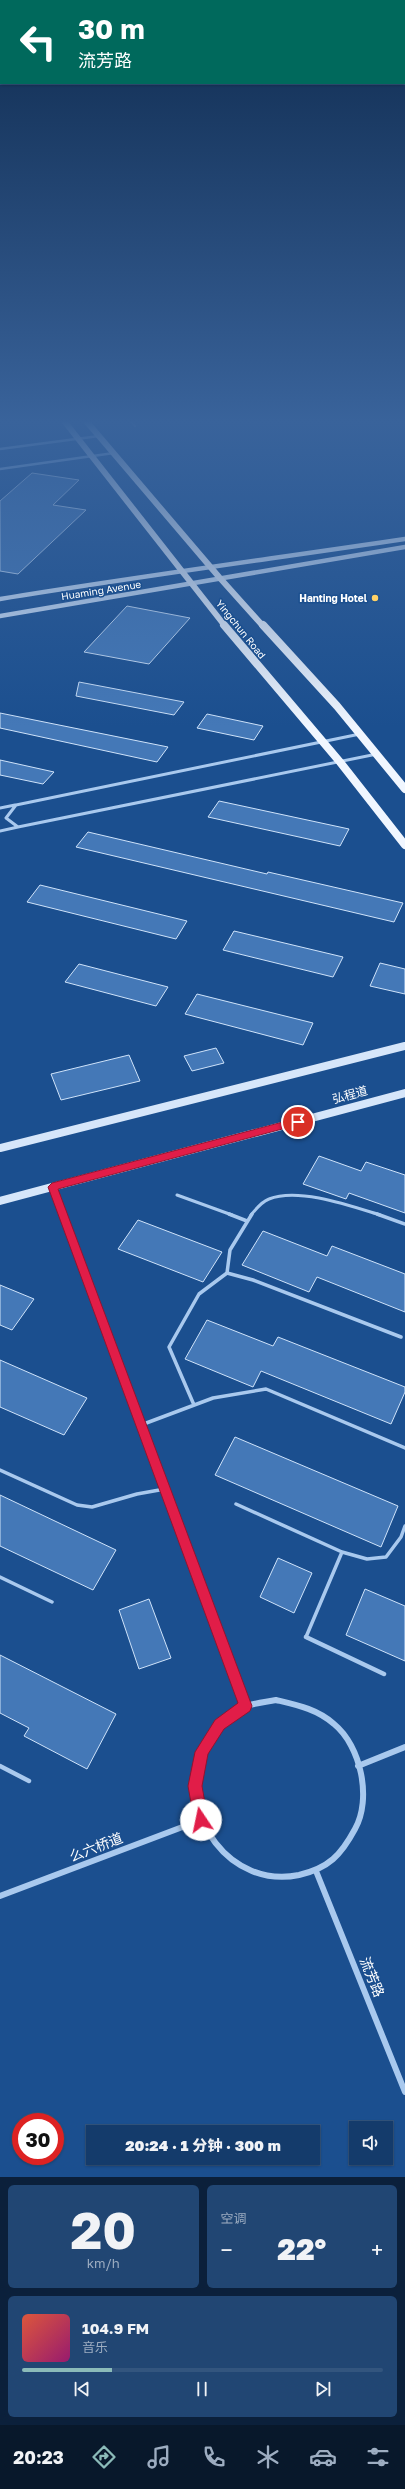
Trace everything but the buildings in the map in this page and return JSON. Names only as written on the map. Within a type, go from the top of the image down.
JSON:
[{"type":"main road","name":"Yingchun Road","points":[[145,524],[192,584],[324,742],[405,845]]},
{"type":"main road","name":"Yingchun Road","points":[[174,524],[219,577],[360,734],[405,789]]},
{"type":"main road","name":"Huaming Avenue","points":[[0,599],[160,572],[212,568],[405,539]]},
{"type":"main road","name":"Huaming Avenue","points":[[0,616],[192,584],[219,577],[405,548]]},
{"type":"main road","points":[[0,1148],[405,1046]]},
{"type":"main road","name":"弘程道","points":[[0,1201],[405,1093]]},
{"type":"street","points":[[0,808],[360,734]]},
{"type":"street","points":[[0,831],[377,754]]},
{"type":"street","points":[[16,805],[6,818],[18,827]]},
{"type":"street","points":[[52,1187],[245,1706]]},
{"type":"street","points":[[276,1700],[307,1706],[335,1724],[355,1752],[358,1766],[364,1786],[360,1820],[343,1851],[316,1871],[283,1878],[249,1871],[220,1850],[201,1820],[195,1786],[201,1752],[219,1724],[245,1706],[276,1700]]},
{"type":"street","points":[[358,1766],[405,1747]]},
{"type":"street","name":"么六桥道","points":[[0,1896],[201,1820]]},
{"type":"street","name":"流芳路","points":[[316,1871],[405,2092]]},
{"type":"lane","points":[[177,1195],[247,1221]]},
{"type":"lane","points":[[227,1273],[226,1258],[247,1221],[254,1210],[271,1198],[299,1195],[370,1212],[405,1224]]},
{"type":"lane","points":[[194,1405],[168,1347],[199,1294],[227,1273]]},
{"type":"lane","points":[[227,1273],[253,1280],[401,1337]]},
{"type":"lane","points":[[141,1425],[213,1398],[266,1389],[405,1448]]},
{"type":"lane","points":[[0,1470],[77,1505],[92,1507],[137,1494],[165,1489]]},
{"type":"lane","points":[[236,1504],[342,1552],[368,1559],[386,1557],[403,1538],[405,1526]]},
{"type":"lane","points":[[342,1552],[306,1637],[384,1674]]},
{"type":"lane","points":[[0,1577],[52,1602]]},
{"type":"lane","points":[[0,1766],[29,1781]]},
{"type":"place","name":"Hanting Hotel","points":[[375,598]]},
{"type":"route","points":[[201,1820],[195,1786],[201,1752],[219,1724],[245,1706],[52,1187],[298,1122]]}]
